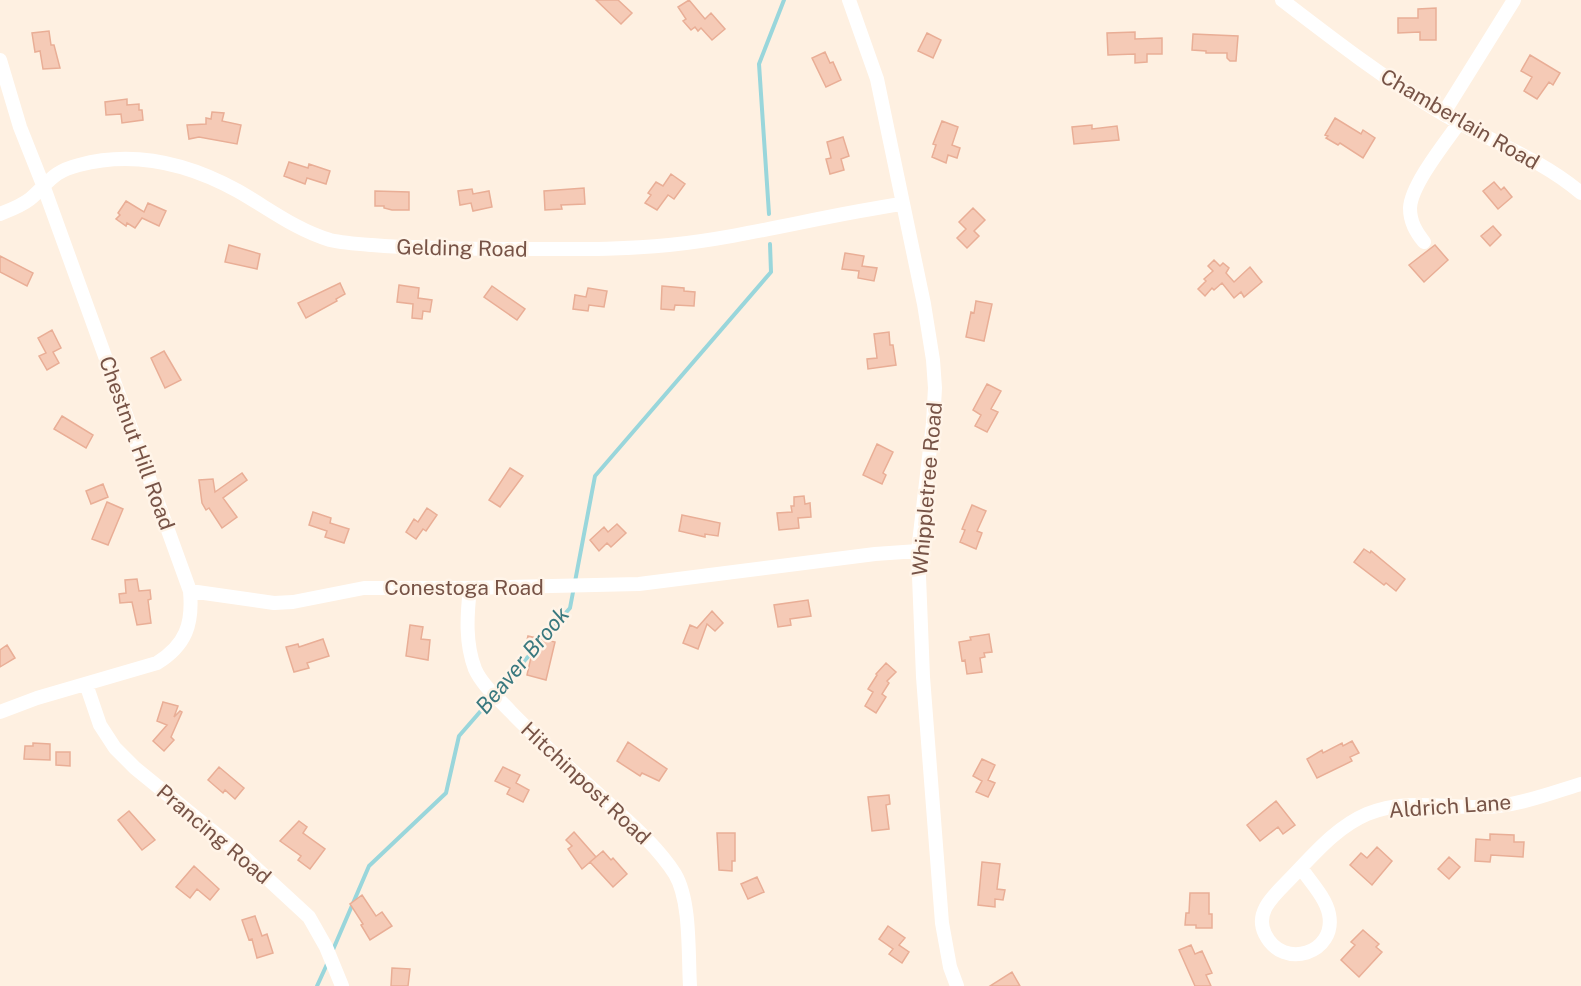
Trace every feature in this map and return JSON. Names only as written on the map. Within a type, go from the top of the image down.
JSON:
[{"type":"street","name":"Whippletree Road","points":[[849,0],[878,79],[924,304],[935,388],[918,551],[923,677],[942,923],[950,967],[957,986]]},
{"type":"street","name":"Chamberlain Road","points":[[1282,0],[1349,51],[1443,114],[1519,153],[1564,179],[1581,193]]},
{"type":"street","points":[[1443,114],[1514,0]]},
{"type":"street","name":"Chestnut Hill Road","points":[[0,60],[20,127],[190,591],[191,609],[189,627],[184,638],[169,656],[143,668],[38,698],[0,712]]},
{"type":"street","points":[[1424,242],[1412,224],[1410,208],[1412,197],[1418,184],[1459,123]]},
{"type":"street","name":"Gelding Road","points":[[0,214],[29,199],[57,174],[78,165],[133,159],[187,167],[213,178],[288,222],[327,239],[371,245],[462,249],[596,250],[670,245],[902,204]]},
{"type":"street","name":"Conestoga Road","points":[[190,591],[274,603],[293,602],[364,588],[639,584],[875,554],[918,551]]},
{"type":"street","name":"Hitchinpost Road","points":[[470,588],[467,614],[468,637],[476,670],[483,682],[530,731],[635,828],[675,874],[685,902],[690,986]]},
{"type":"street","name":"Prancing Road","points":[[86,684],[100,725],[115,748],[135,768],[243,856],[309,917],[326,947],[342,986]]},
{"type":"street","name":"Aldrich Lane","points":[[1301,868],[1326,904],[1330,924],[1321,945],[1311,952],[1300,955],[1277,950],[1269,941],[1263,931],[1262,919],[1265,908],[1270,898],[1301,868],[1344,828],[1367,814],[1415,805],[1498,806],[1581,784]]},
{"type":"building","points":[[596,0],[618,0],[632,13],[621,24]]},
{"type":"building","points":[[689,0],[705,19],[711,13],[725,29],[712,40],[701,28],[698,31],[695,27],[691,30],[683,21],[686,19],[678,7]]},
{"type":"building","points":[[1436,8],[1436,40],[1420,40],[1420,32],[1398,33],[1398,18],[1418,18],[1418,9]]},
{"type":"building","points":[[49,31],[51,45],[54,45],[60,68],[43,69],[40,51],[35,52],[32,33]]},
{"type":"building","points":[[1135,32],[1135,39],[1162,38],[1162,54],[1147,54],[1147,62],[1135,63],[1135,54],[1108,55],[1107,33]]},
{"type":"building","points":[[927,33],[941,40],[933,58],[918,51]]},
{"type":"building","points":[[1193,34],[1238,36],[1236,61],[1230,61],[1227,53],[1192,50]]},
{"type":"building","points":[[825,52],[830,63],[833,62],[841,80],[826,87],[812,58]]},
{"type":"building","points":[[1530,55],[1560,73],[1553,85],[1549,82],[1537,99],[1524,91],[1532,77],[1521,71]]},
{"type":"building","points":[[127,99],[127,105],[139,104],[143,120],[122,123],[121,114],[106,115],[105,102]]},
{"type":"building","points":[[212,112],[224,113],[222,121],[241,125],[237,144],[199,137],[189,139],[187,125],[206,124],[206,118],[211,119]]},
{"type":"building","points":[[1335,118],[1361,134],[1363,130],[1375,138],[1363,158],[1340,143],[1338,145],[1326,138],[1328,136],[1325,135]]},
{"type":"building","points":[[942,121],[958,127],[952,145],[960,148],[957,158],[948,155],[946,163],[932,157],[936,145],[933,144]]},
{"type":"building","points":[[1092,125],[1092,129],[1117,126],[1119,140],[1074,144],[1072,127]]},
{"type":"building","points":[[843,137],[849,156],[841,159],[844,170],[830,174],[826,159],[831,158],[827,142]]},
{"type":"building","points":[[289,162],[308,168],[309,164],[330,171],[326,184],[307,178],[305,184],[284,176]]},
{"type":"building","points":[[671,174],[685,184],[674,199],[668,195],[657,210],[645,203],[651,195],[648,193],[656,182],[663,186]]},
{"type":"building","points":[[1494,182],[1501,190],[1504,187],[1512,197],[1498,209],[1483,191]]},
{"type":"building","points":[[584,188],[585,204],[561,205],[562,209],[545,210],[544,191]]},
{"type":"building","points":[[472,189],[473,194],[489,191],[492,207],[473,211],[471,203],[460,205],[458,191]]},
{"type":"building","points":[[375,191],[409,192],[409,210],[392,210],[384,206],[375,206]]},
{"type":"building","points":[[126,201],[144,212],[148,203],[166,211],[159,226],[142,218],[135,228],[127,223],[126,226],[116,219]]},
{"type":"building","points":[[973,208],[985,220],[974,231],[979,236],[967,248],[957,238],[966,229],[959,222]]},
{"type":"building","points":[[1493,226],[1501,235],[1490,246],[1481,236]]},
{"type":"building","points":[[229,245],[260,254],[257,269],[225,262]]},
{"type":"building","points":[[1435,245],[1448,260],[1424,282],[1409,265]]},
{"type":"building","points":[[845,253],[864,256],[862,266],[877,268],[874,281],[858,278],[859,271],[842,269]]},
{"type":"building","points":[[0,256],[33,273],[27,286],[0,272]]},
{"type":"building","points":[[1214,260],[1220,266],[1223,263],[1229,268],[1226,273],[1234,282],[1250,267],[1262,282],[1244,297],[1241,292],[1234,298],[1222,283],[1214,290],[1212,288],[1205,296],[1198,289],[1213,271],[1208,266]]},
{"type":"building","points":[[340,283],[345,294],[306,318],[298,303]]},
{"type":"building","points":[[399,285],[419,288],[418,298],[432,300],[430,312],[423,311],[422,319],[412,318],[413,304],[397,302]]},
{"type":"building","points":[[492,286],[525,309],[517,320],[484,297]]},
{"type":"building","points":[[662,286],[684,288],[684,291],[695,292],[694,306],[675,305],[674,310],[661,309]]},
{"type":"building","points":[[588,288],[607,291],[604,307],[589,305],[588,311],[573,309],[575,295],[586,297]]},
{"type":"building","points":[[976,301],[992,304],[984,341],[966,337],[971,312],[974,313]]},
{"type":"building","points":[[52,330],[61,348],[53,352],[59,363],[47,370],[39,356],[46,353],[38,338]]},
{"type":"building","points":[[889,332],[896,365],[868,369],[867,359],[877,358],[874,334]]},
{"type":"building","points":[[164,351],[181,380],[165,388],[151,358]]},
{"type":"building","points":[[987,384],[1001,391],[991,409],[998,412],[987,432],[975,426],[981,415],[973,410]]},
{"type":"building","points":[[62,416],[93,435],[86,448],[54,429]]},
{"type":"building","points":[[877,444],[893,452],[883,473],[886,475],[882,484],[863,475]]},
{"type":"building","points":[[510,468],[523,476],[500,507],[489,500]]},
{"type":"building","points":[[242,473],[247,480],[223,498],[237,517],[222,528],[209,508],[206,510],[202,503],[199,480],[213,479],[215,492]]},
{"type":"building","points":[[103,484],[108,497],[91,504],[86,491]]},
{"type":"building","points":[[804,496],[805,504],[810,503],[811,517],[798,518],[799,528],[779,530],[777,513],[792,512],[794,497]]},
{"type":"building","points":[[107,502],[123,509],[108,545],[92,539]]},
{"type":"building","points":[[972,505],[986,511],[977,531],[982,533],[976,549],[960,542],[965,530],[962,529]]},
{"type":"building","points":[[427,508],[437,515],[426,531],[423,529],[416,539],[406,532],[414,519],[418,522]]},
{"type":"building","points":[[313,512],[331,518],[330,523],[349,529],[344,543],[325,537],[327,531],[309,525]]},
{"type":"building","points":[[682,515],[720,523],[718,536],[705,534],[705,537],[679,531]]},
{"type":"building","points":[[617,524],[626,533],[611,547],[607,543],[599,551],[590,540],[604,527],[608,532]]},
{"type":"building","points":[[1364,549],[1370,553],[1371,551],[1405,579],[1396,591],[1386,583],[1384,585],[1354,562]]},
{"type":"building","points":[[137,579],[139,591],[150,590],[151,599],[148,600],[151,623],[137,625],[132,602],[120,603],[119,594],[126,593],[125,580]]},
{"type":"building","points":[[808,600],[811,616],[790,619],[791,625],[778,627],[774,605]]},
{"type":"building","points":[[712,611],[723,623],[715,631],[707,624],[698,649],[683,643],[690,625],[697,628]]},
{"type":"building","points":[[410,625],[423,627],[421,639],[430,640],[428,660],[406,656]]},
{"type":"building","points":[[989,634],[992,652],[984,653],[985,657],[980,658],[982,672],[967,674],[959,642],[971,640],[970,637]]},
{"type":"building","points":[[528,636],[555,642],[546,680],[527,675],[532,653],[529,653],[530,649],[525,648]]},
{"type":"building","points":[[323,639],[329,656],[307,663],[309,668],[294,672],[286,647],[298,644],[299,647]]},
{"type":"building","points":[[7,645],[15,658],[0,667],[0,650]]},
{"type":"building","points":[[886,663],[896,672],[887,681],[889,683],[882,694],[886,697],[876,713],[865,706],[873,692],[868,689],[876,674]]},
{"type":"building","points":[[163,702],[178,706],[174,717],[180,711],[182,712],[171,737],[174,740],[164,751],[153,741],[167,725],[157,721]]},
{"type":"building","points":[[1352,741],[1359,753],[1350,757],[1352,761],[1317,778],[1307,759],[1322,750],[1323,753],[1342,743],[1343,746]]},
{"type":"building","points":[[628,742],[667,769],[659,781],[642,773],[640,776],[617,761]]},
{"type":"building","points":[[33,743],[50,744],[50,760],[24,759],[25,746],[33,746]]},
{"type":"building","points":[[56,752],[70,752],[70,766],[56,765]]},
{"type":"building","points":[[982,759],[995,765],[988,780],[995,783],[988,797],[976,792],[982,781],[973,776]]},
{"type":"building","points":[[219,767],[244,788],[235,799],[225,790],[223,793],[208,780]]},
{"type":"building","points":[[503,767],[520,775],[516,783],[529,790],[523,802],[507,794],[510,788],[495,781]]},
{"type":"building","points":[[889,795],[890,804],[886,805],[889,829],[872,831],[868,797]]},
{"type":"building","points":[[1276,801],[1295,825],[1283,834],[1278,827],[1260,841],[1247,825]]},
{"type":"building","points":[[129,811],[155,840],[142,850],[118,820]]},
{"type":"building","points":[[299,821],[307,827],[303,833],[325,849],[310,869],[298,860],[301,856],[280,841]]},
{"type":"building","points":[[574,832],[596,857],[582,869],[568,849],[572,846],[566,840]]},
{"type":"building","points":[[717,833],[735,833],[735,861],[732,861],[732,871],[719,870]]},
{"type":"building","points":[[1490,834],[1514,835],[1514,842],[1524,842],[1523,857],[1491,855],[1490,862],[1475,861],[1476,839],[1490,840]]},
{"type":"building","points":[[1377,847],[1392,861],[1372,885],[1350,865],[1361,853],[1367,858]]},
{"type":"building","points":[[603,851],[611,860],[613,858],[627,874],[613,887],[590,862]]},
{"type":"building","points":[[1449,857],[1460,867],[1449,879],[1438,869]]},
{"type":"building","points":[[982,862],[1000,864],[997,889],[1005,890],[1003,900],[995,899],[995,907],[978,905]]},
{"type":"building","points":[[194,866],[219,889],[210,900],[197,889],[190,898],[176,887]]},
{"type":"building","points":[[757,877],[764,892],[748,899],[741,884]]},
{"type":"building","points":[[1190,893],[1209,893],[1212,928],[1185,925],[1186,913],[1189,913]]},
{"type":"building","points":[[362,895],[376,916],[382,912],[392,926],[370,940],[350,904]]},
{"type":"building","points":[[255,916],[262,936],[267,934],[273,953],[257,958],[252,939],[249,940],[242,920]]},
{"type":"building","points":[[888,926],[905,938],[899,945],[909,952],[902,963],[889,954],[893,949],[879,939]]},
{"type":"building","points":[[1363,930],[1379,944],[1376,947],[1382,952],[1359,977],[1341,960],[1355,945],[1351,942]]},
{"type":"building","points":[[1191,945],[1195,954],[1202,951],[1212,973],[1206,975],[1211,986],[1195,986],[1179,950]]},
{"type":"building","points":[[392,968],[410,969],[408,986],[391,986]]},
{"type":"building","points":[[1012,972],[1020,986],[990,986]]},
{"type":"waterway","name":"Beaver Brook","points":[[769,214],[759,64],[784,0]]},
{"type":"waterway","name":"Beaver Brook","points":[[539,643],[570,608],[595,476],[771,272],[770,244]]},
{"type":"waterway","name":"Beaver Brook","points":[[332,952],[369,866],[446,793],[459,736],[533,651]]},
{"type":"waterway","name":"Beaver Brook","points":[[317,986],[328,962]]}]
